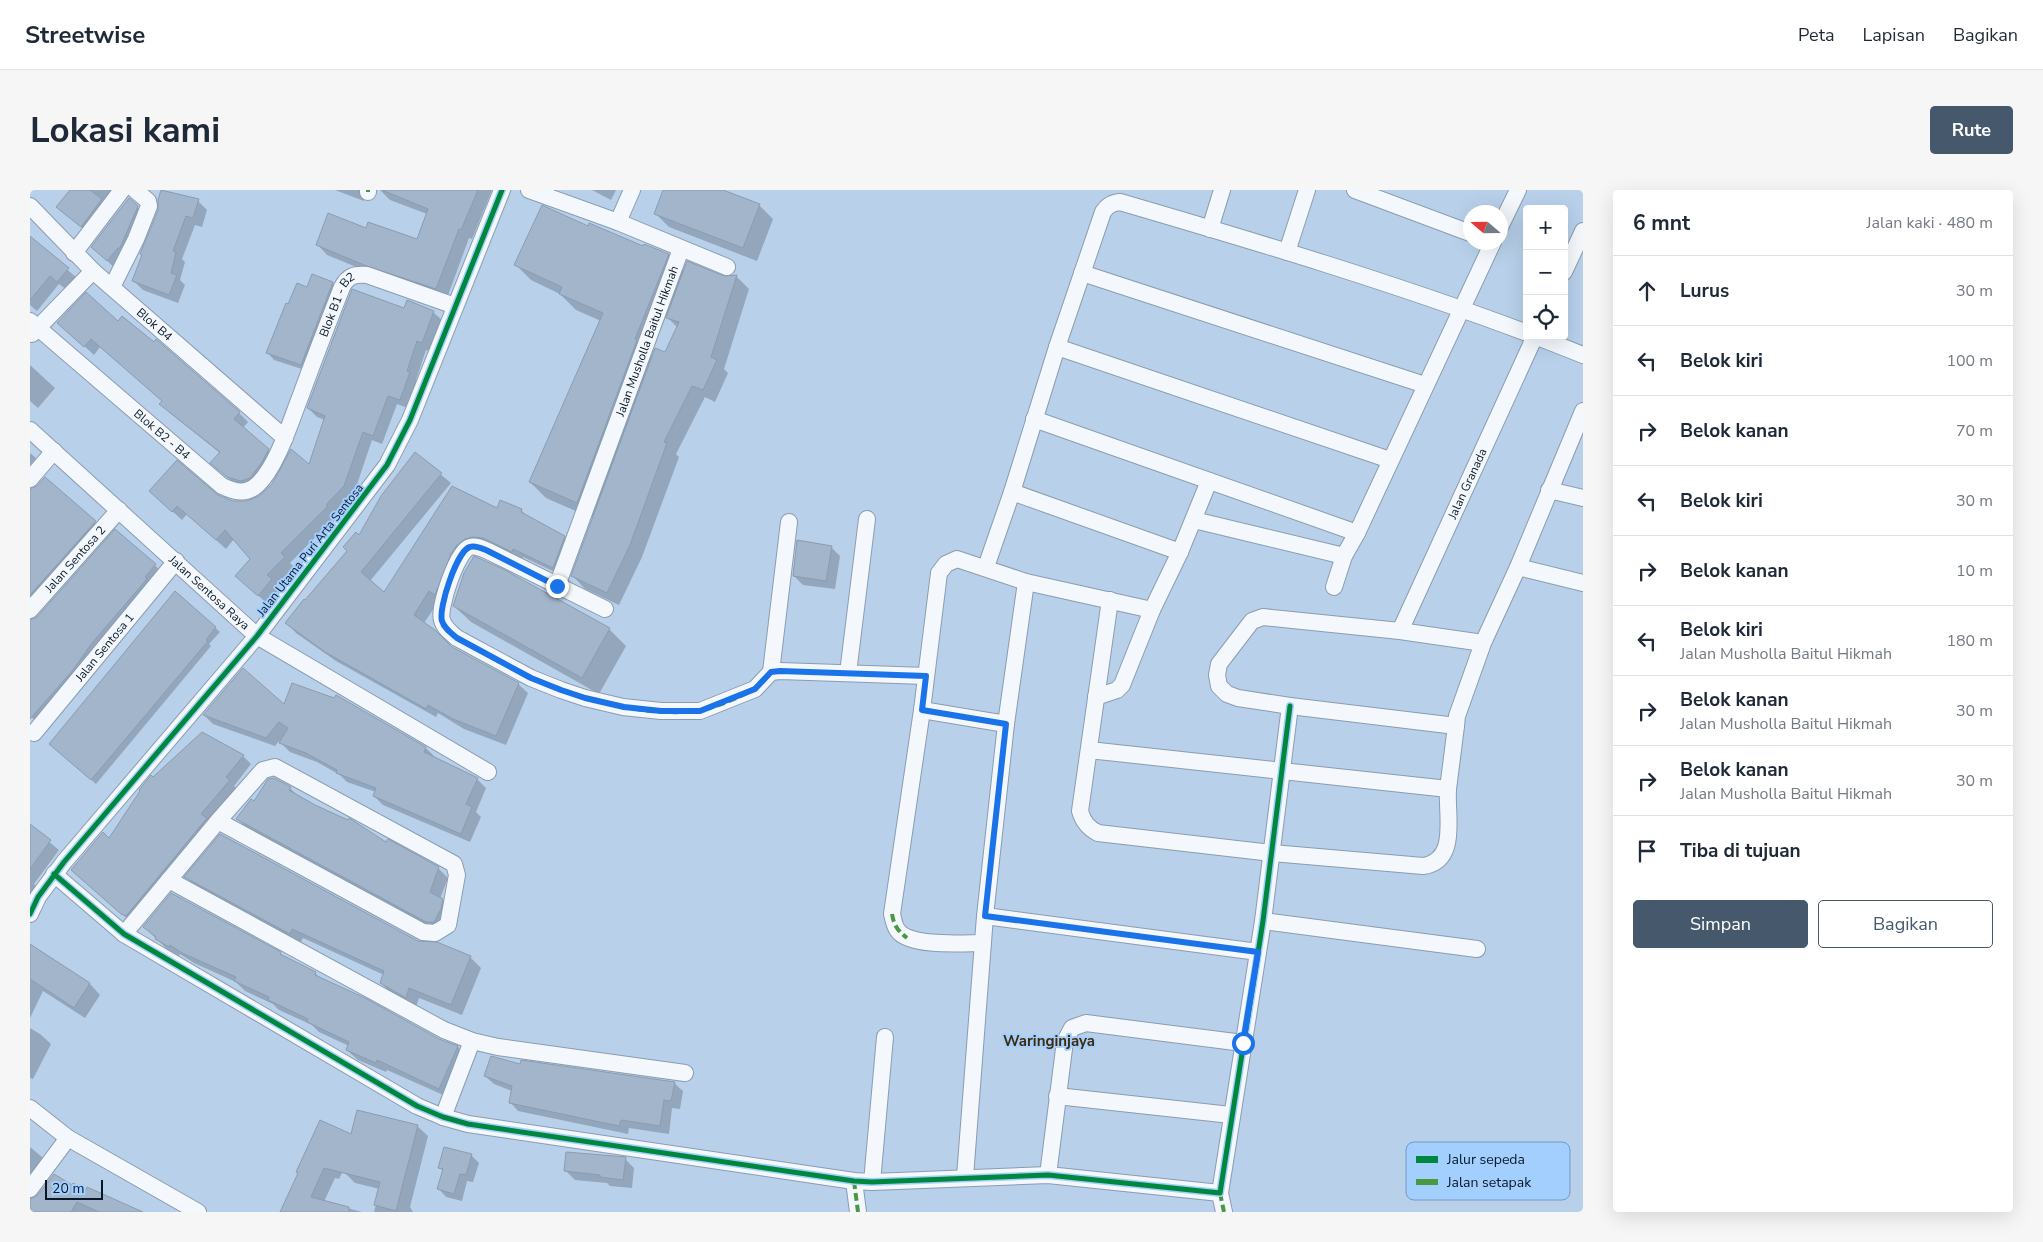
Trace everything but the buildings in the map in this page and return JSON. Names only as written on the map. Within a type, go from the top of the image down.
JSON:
[{"type":"street","points":[[74,253],[122,190]]},
{"type":"street","points":[[112,287],[136,239],[149,206],[148,201],[135,190]]},
{"type":"street","name":"Jalan Utama Puri Arta Sentosa","points":[[30,914],[38,897],[54,874],[257,636],[387,465],[410,420],[502,190]]},
{"type":"street","name":"Jalan Musholla Baitul Hikmah","points":[[529,190],[618,222],[681,249],[557,586]]},
{"type":"street","points":[[618,222],[632,190]]},
{"type":"street","points":[[1210,229],[1222,190]]},
{"type":"street","points":[[1287,252],[1307,190]]},
{"type":"street","points":[[1355,190],[1463,230]]},
{"type":"street","points":[[1508,211],[1518,190]]},
{"type":"street","points":[[986,567],[1103,212],[1113,202],[1120,202],[1287,252],[1463,309],[1523,332]]},
{"type":"street","name":"Blok B4","points":[[30,206],[93,271],[285,438]]},
{"type":"street","points":[[1568,263],[1583,231]]},
{"type":"street","points":[[681,249],[727,267]]},
{"type":"street","points":[[1334,587],[1344,556],[1357,534],[1425,384],[1463,309],[1489,250]]},
{"type":"street","points":[[33,328],[93,271]]},
{"type":"street","points":[[1082,273],[1425,384]]},
{"type":"street","name":"Blok B1 - B2","points":[[285,438],[347,278],[356,274],[367,275],[455,306]]},
{"type":"street","name":"Blok B2 - B4","points":[[33,328],[222,486],[230,490],[244,492],[257,485],[269,470],[285,438]]},
{"type":"street","name":"Jalan Granada","points":[[1400,631],[1533,340]]},
{"type":"street","points":[[1545,340],[1583,355]]},
{"type":"street","points":[[1057,347],[1390,460]]},
{"type":"street","points":[[1034,418],[1357,534]]},
{"type":"street","points":[[1110,600],[1080,811],[1082,819],[1089,828],[1098,833],[1272,853],[1423,866],[1430,865],[1437,861],[1447,847],[1448,789],[1457,716],[1483,643],[1582,418]]},
{"type":"street","name":"Jalan Sentosa Raya","points":[[30,430],[257,636],[488,772]]},
{"type":"street","points":[[30,479],[54,451]]},
{"type":"street","points":[[1096,697],[1117,690],[1122,685],[1152,610],[1180,552],[1209,481]]},
{"type":"street","points":[[1549,490],[1583,498]]},
{"type":"street","points":[[1012,492],[1180,552]]},
{"type":"street","name":"Jalan Sentosa 2","points":[[30,610],[119,510]]},
{"type":"street","points":[[848,673],[867,519]]},
{"type":"street","points":[[1194,520],[1344,556]]},
{"type":"street","points":[[605,609],[488,551],[477,547],[469,547],[457,559],[441,610],[441,619],[446,629],[457,638],[531,678],[585,698],[624,707],[661,711],[700,711],[755,689],[771,672],[788,522]]},
{"type":"street","points":[[983,944],[915,941],[899,932],[894,925],[892,914],[922,710],[939,573],[946,564],[957,559],[986,567],[1026,582],[1152,610]]},
{"type":"street","name":"Jalan Sentosa 1","points":[[34,733],[176,561]]},
{"type":"street","points":[[1518,567],[1583,582]]},
{"type":"street","points":[[965,1177],[985,916],[1006,724],[1026,582]]},
{"type":"street","points":[[1456,726],[1238,698],[1227,694],[1219,686],[1216,675],[1219,664],[1252,621],[1263,617],[1400,631],[1483,643]]},
{"type":"street","points":[[771,672],[926,676]]},
{"type":"street","points":[[1224,1212],[1220,1193],[1263,921],[1290,706]]},
{"type":"street","points":[[922,710],[1006,724]]},
{"type":"street","points":[[1089,750],[1448,789]]},
{"type":"street","points":[[124,934],[218,821],[263,770],[270,767],[282,769],[454,864],[457,875],[448,925],[445,929],[435,933],[423,932],[218,821]]},
{"type":"street","points":[[54,874],[124,934],[417,1106],[443,1117],[468,1124],[854,1181],[872,1182],[1048,1175],[1220,1193]]},
{"type":"street","points":[[169,880],[444,1030],[472,1041],[498,1047],[684,1073]]},
{"type":"street","points":[[985,916],[1258,952]]},
{"type":"street","points":[[1263,921],[1477,949]]},
{"type":"street","points":[[1048,1175],[1065,1041],[1072,1028],[1078,1024],[1086,1023],[1243,1043]]},
{"type":"street","points":[[872,1182],[885,1037]]},
{"type":"street","points":[[443,1117],[472,1041]]},
{"type":"street","points":[[1058,1096],[1231,1115]]},
{"type":"street","points":[[30,1108],[68,1138],[198,1212]]},
{"type":"street","points":[[30,1189],[68,1138]]},
{"type":"street","points":[[854,1181],[858,1212]]},
{"type":"marked path","points":[[531,678],[571,693],[613,705],[634,709],[677,712],[703,710],[736,698],[757,686],[771,672]]},
{"type":"marked path","points":[[892,914],[897,928],[907,938]]},
{"type":"marked path","points":[[854,1181],[858,1212]]},
{"type":"marked path","points":[[1220,1193],[1224,1212]]},
{"type":"cycle path","points":[[30,914],[38,897],[64,862],[257,636],[387,465],[410,420],[502,190]]},
{"type":"cycle path","points":[[54,874],[124,934],[417,1106],[443,1117],[468,1124],[854,1181],[872,1182],[1048,1175],[1220,1193],[1263,921],[1290,706]]},
{"type":"district","name":"Waringinjaya","points":[[1049,1041]]},
{"type":"route","points":[[557,586],[488,551],[477,547],[469,547],[457,559],[441,610],[441,619],[446,629],[457,638],[531,678],[585,698],[624,707],[661,711],[700,711],[755,689],[771,672],[780,671],[926,676],[922,710],[1006,724],[985,916],[1258,952],[1243,1043]]}]
